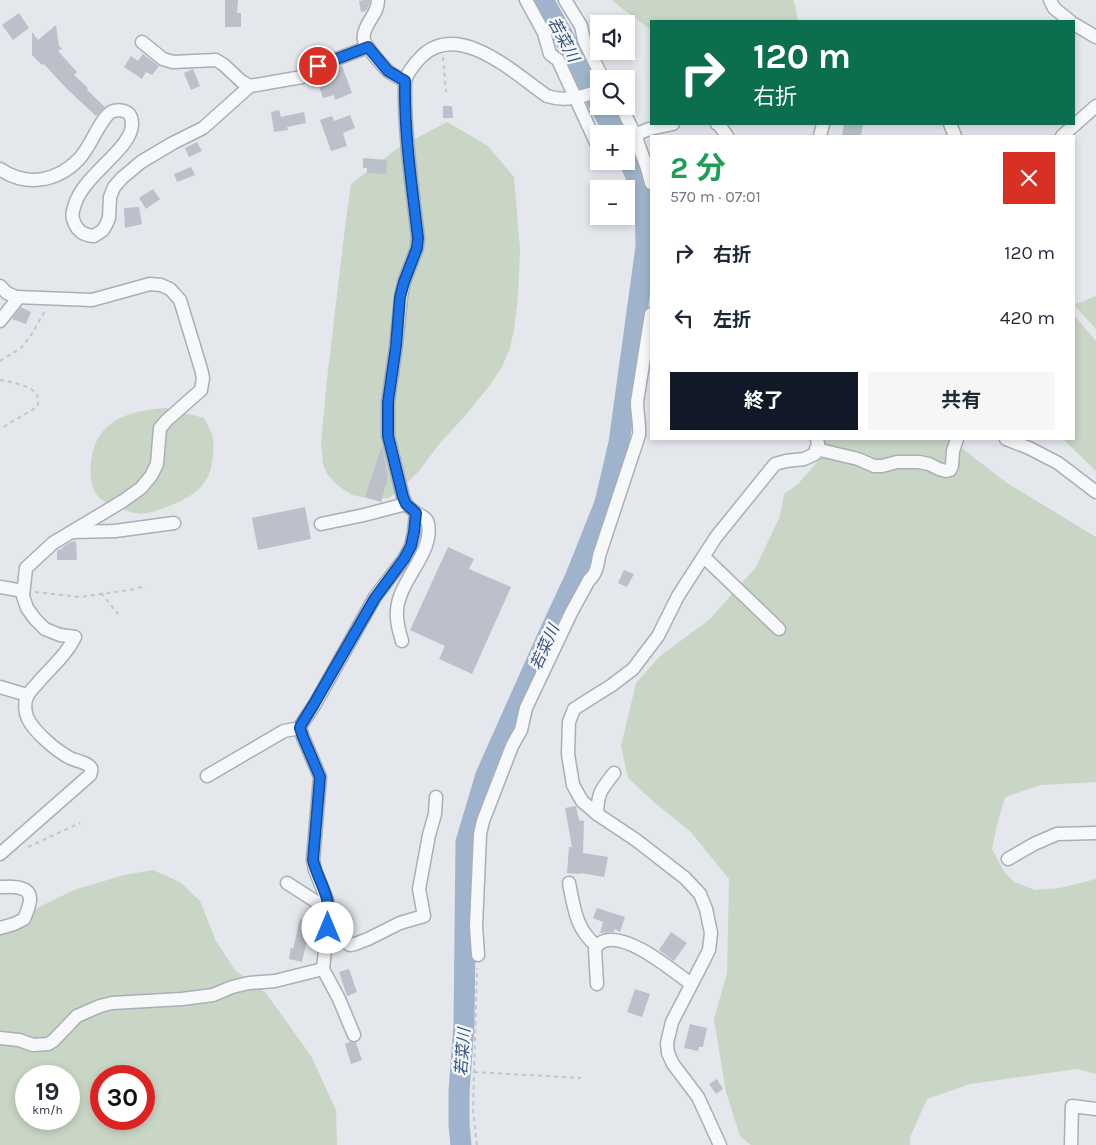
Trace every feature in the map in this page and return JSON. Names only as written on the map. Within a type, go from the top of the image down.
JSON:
[{"type":"street","points":[[378,0],[377,8],[366,26],[364,35],[366,43],[388,71],[405,81]]},
{"type":"street","points":[[526,0],[544,33],[550,54],[558,60],[578,98],[590,127]]},
{"type":"street","points":[[565,0],[581,26],[584,40],[598,70]]},
{"type":"street","points":[[1050,0],[1054,8],[1069,20]]},
{"type":"street","points":[[1075,25],[1096,36]]},
{"type":"street","points":[[425,36],[436,47]]},
{"type":"street","points":[[142,42],[162,59],[173,62],[216,60],[250,86]]},
{"type":"street","points":[[402,641],[397,620],[397,608],[403,587],[421,558],[428,539],[428,524],[424,517],[406,504],[403,497],[388,436],[388,402],[396,346],[400,297],[417,248],[418,238],[405,124],[405,81],[407,75],[412,67],[436,47],[454,44],[477,50],[501,62],[547,96],[555,99],[578,98],[590,94]]},
{"type":"street","points":[[0,169],[25,180],[43,180],[64,171],[80,159],[111,112],[118,110],[129,114],[132,119],[132,130],[129,137],[89,179],[77,195],[72,216],[77,229],[82,233],[94,236],[106,226],[109,218],[110,197],[114,187],[122,178],[141,162],[203,128],[250,86],[302,77],[318,66],[368,47]]},
{"type":"street","points":[[1075,125],[1096,106]]},
{"type":"street","points":[[650,179],[635,135],[668,125]]},
{"type":"street","points":[[718,125],[726,135]]},
{"type":"street","points":[[1063,135],[1074,125]]},
{"type":"street","points":[[0,286],[7,293],[20,297],[92,300],[150,284],[161,285],[170,289],[180,300],[203,378],[201,390],[160,428],[157,464],[151,476],[141,488],[54,543],[26,568],[23,596],[27,608],[35,620],[45,628],[60,635],[74,637],[60,658],[44,674],[27,696],[25,704],[27,718],[39,733],[60,752],[71,759],[85,764],[92,770],[90,775],[0,854]]},
{"type":"street","points":[[0,321],[20,297]]},
{"type":"street","points":[[478,955],[476,926],[480,834],[483,821],[512,746],[522,730],[526,708],[571,613],[596,570],[639,435],[640,424],[637,402],[650,320]]},
{"type":"street","points":[[720,1145],[698,1097],[673,1064],[668,1053],[667,1043],[672,1022],[709,950],[711,933],[706,909],[700,894],[685,878],[582,801],[573,785],[568,754],[568,722],[574,709],[633,669],[658,636],[678,596],[716,537],[775,464],[804,459],[815,454],[817,444],[833,454],[858,459],[874,466],[897,462],[919,462],[946,471],[950,470],[952,466],[953,451],[957,440]]},
{"type":"street","points":[[1009,440],[1058,463],[1096,492]]},
{"type":"street","points":[[321,524],[406,504]]},
{"type":"street","points":[[354,1035],[339,999],[323,969],[328,910],[327,900],[313,860],[320,777],[300,728],[375,598],[404,559],[411,546],[416,513]]},
{"type":"street","points":[[70,532],[115,531],[174,523]]},
{"type":"street","points":[[704,558],[779,629]]},
{"type":"street","points":[[0,587],[23,592]]},
{"type":"street","points":[[0,687],[27,696]]},
{"type":"street","points":[[207,776],[284,731],[300,728]]},
{"type":"street","points":[[597,814],[601,790],[614,773]]},
{"type":"street","points":[[327,930],[350,944],[356,944],[400,923],[424,916],[419,889],[435,814],[436,797]]},
{"type":"street","points":[[1008,860],[1034,844],[1057,834],[1096,833]]},
{"type":"street","points":[[287,883],[328,910]]},
{"type":"street","points":[[569,883],[577,918],[583,932],[588,940],[597,946]]},
{"type":"street","points":[[0,887],[21,888],[30,897],[30,903],[24,919],[0,928]]},
{"type":"street","points":[[597,984],[595,949],[599,943],[620,940],[632,944],[651,955],[691,984]]},
{"type":"street","points":[[0,1038],[18,1040],[34,1045],[48,1044],[77,1016],[100,1006],[112,1003],[182,999],[213,995],[232,986],[275,982],[323,969]]},
{"type":"street","points":[[1071,1145],[1072,1106],[1096,1109]]},
{"type":"path","points":[[436,47],[446,92]]},
{"type":"path","points":[[0,360],[22,348],[45,311],[50,298]]},
{"type":"path","points":[[0,380],[12,382],[35,391],[38,397],[37,407],[0,428]]},
{"type":"path","points":[[23,592],[80,597],[146,586]]},
{"type":"path","points":[[101,593],[118,614]]},
{"type":"path","points":[[21,849],[80,823]]},
{"type":"path","points":[[477,1145],[472,1110],[478,955]]},
{"type":"path","points":[[474,1072],[581,1078]]},
{"type":"green space","points":[[612,0],[793,0],[798,20],[650,20],[650,29],[635,18],[635,15],[631,15]]},
{"type":"green space","points":[[447,122],[488,146],[514,177],[520,250],[518,296],[510,348],[502,367],[490,385],[440,443],[418,472],[401,489],[389,498],[370,499],[352,495],[337,485],[327,474],[323,464],[321,444],[351,184],[398,148]]},
{"type":"green space","points":[[1096,296],[1096,329],[1075,306]]},
{"type":"green space","points":[[1075,316],[1096,341],[1096,471],[1064,440],[1075,440]]},
{"type":"green space","points":[[165,408],[204,418],[212,434],[214,446],[211,468],[203,485],[177,503],[147,513],[132,512],[103,501],[92,485],[90,471],[93,450],[100,435],[107,427],[124,416]]},
{"type":"green space","points":[[825,440],[951,440],[1007,483],[1096,537],[1096,782],[1041,785],[1005,797],[992,849],[1004,871],[1014,882],[1035,890],[1060,888],[1096,879],[1096,1074],[1077,1069],[970,1084],[927,1099],[910,1137],[910,1145],[751,1145],[740,1136],[726,1092],[714,1019],[727,973],[729,879],[690,831],[656,804],[628,778],[621,746],[636,683],[660,656],[709,620],[756,567],[780,516],[784,494],[798,484],[818,461]]},
{"type":"green space","points":[[153,870],[180,882],[200,901],[216,941],[235,970],[266,993],[311,1056],[336,1110],[337,1145],[0,1145],[0,924],[74,890],[124,875]]},
{"type":"building","points":[[225,0],[238,0],[237,13],[241,13],[241,27],[225,27]]},
{"type":"building","points":[[370,0],[370,3],[366,11],[361,12],[359,1]]},
{"type":"building","points":[[19,13],[29,28],[13,40],[2,25]]},
{"type":"building","points":[[56,25],[59,46],[62,49],[58,51],[77,72],[74,75],[105,107],[96,116],[44,64],[42,65],[32,55],[32,32],[38,40]]},
{"type":"building","points":[[143,54],[159,66],[152,75],[146,72],[142,79],[124,67],[131,56],[138,61]]},
{"type":"building","points":[[342,66],[352,93],[335,100],[334,95],[323,98],[316,77]]},
{"type":"building","points":[[193,69],[200,86],[191,90],[184,73]]},
{"type":"building","points":[[443,106],[452,106],[453,118],[443,118]]},
{"type":"building","points":[[279,110],[281,117],[304,112],[306,123],[287,127],[288,130],[274,132],[271,112]]},
{"type":"building","points":[[350,115],[355,128],[343,133],[347,146],[331,151],[320,120],[332,116],[334,121]]},
{"type":"building","points":[[844,125],[863,125],[861,135],[842,135]]},
{"type":"building","points":[[197,142],[202,151],[189,157],[185,148]]},
{"type":"building","points":[[363,158],[387,160],[386,174],[367,173],[367,168],[363,168]]},
{"type":"building","points":[[191,167],[195,175],[177,182],[174,174]]},
{"type":"building","points":[[153,189],[160,199],[146,209],[139,198]]},
{"type":"building","points":[[139,207],[142,224],[125,228],[124,208]]},
{"type":"building","points":[[21,307],[31,312],[26,324],[12,319]]},
{"type":"building","points":[[382,446],[388,477],[381,502],[365,497]]},
{"type":"building","points":[[305,507],[311,539],[258,550],[252,518]]},
{"type":"building","points":[[76,541],[77,560],[57,560],[57,550]]},
{"type":"building","points":[[448,547],[474,559],[469,569],[511,587],[472,674],[439,659],[445,646],[410,630]]},
{"type":"building","points":[[624,570],[634,574],[627,587],[618,583]]},
{"type":"building","points":[[576,806],[579,820],[584,821],[583,853],[608,857],[604,877],[581,873],[567,873],[569,847],[572,847],[565,808]]},
{"type":"building","points":[[597,908],[625,917],[620,932],[615,929],[614,932],[600,933],[603,922],[593,918]]},
{"type":"building","points":[[300,919],[310,922],[309,928],[317,930],[313,946],[306,944],[302,962],[289,959]]},
{"type":"building","points":[[671,932],[687,943],[674,961],[659,950]]},
{"type":"building","points":[[349,969],[357,992],[347,996],[339,972]]},
{"type":"building","points":[[635,989],[650,994],[642,1017],[627,1012]]},
{"type":"building","points":[[690,1024],[707,1028],[703,1047],[699,1047],[698,1051],[684,1048]]},
{"type":"building","points":[[350,1042],[356,1043],[362,1060],[351,1064],[345,1044]]},
{"type":"building","points":[[717,1079],[723,1089],[716,1094],[709,1084]]},
{"type":"waterway","name":"若菜川","points":[[543,0],[590,86]]},
{"type":"waterway","name":"若菜川","points":[[605,115],[611,125]]},
{"type":"waterway","name":"若菜川","points":[[461,1145],[459,1092],[464,1025],[466,842],[486,775],[576,576],[605,503],[619,443],[646,247],[645,197],[633,170]]},
{"type":"route","points":[[318,66],[368,47],[388,71],[405,81],[405,124],[418,238],[417,248],[400,297],[396,346],[388,402],[388,436],[395,466],[406,504],[416,513],[411,546],[404,559],[375,598],[300,728],[320,777],[313,860],[327,900],[329,912],[328,928]]}]
